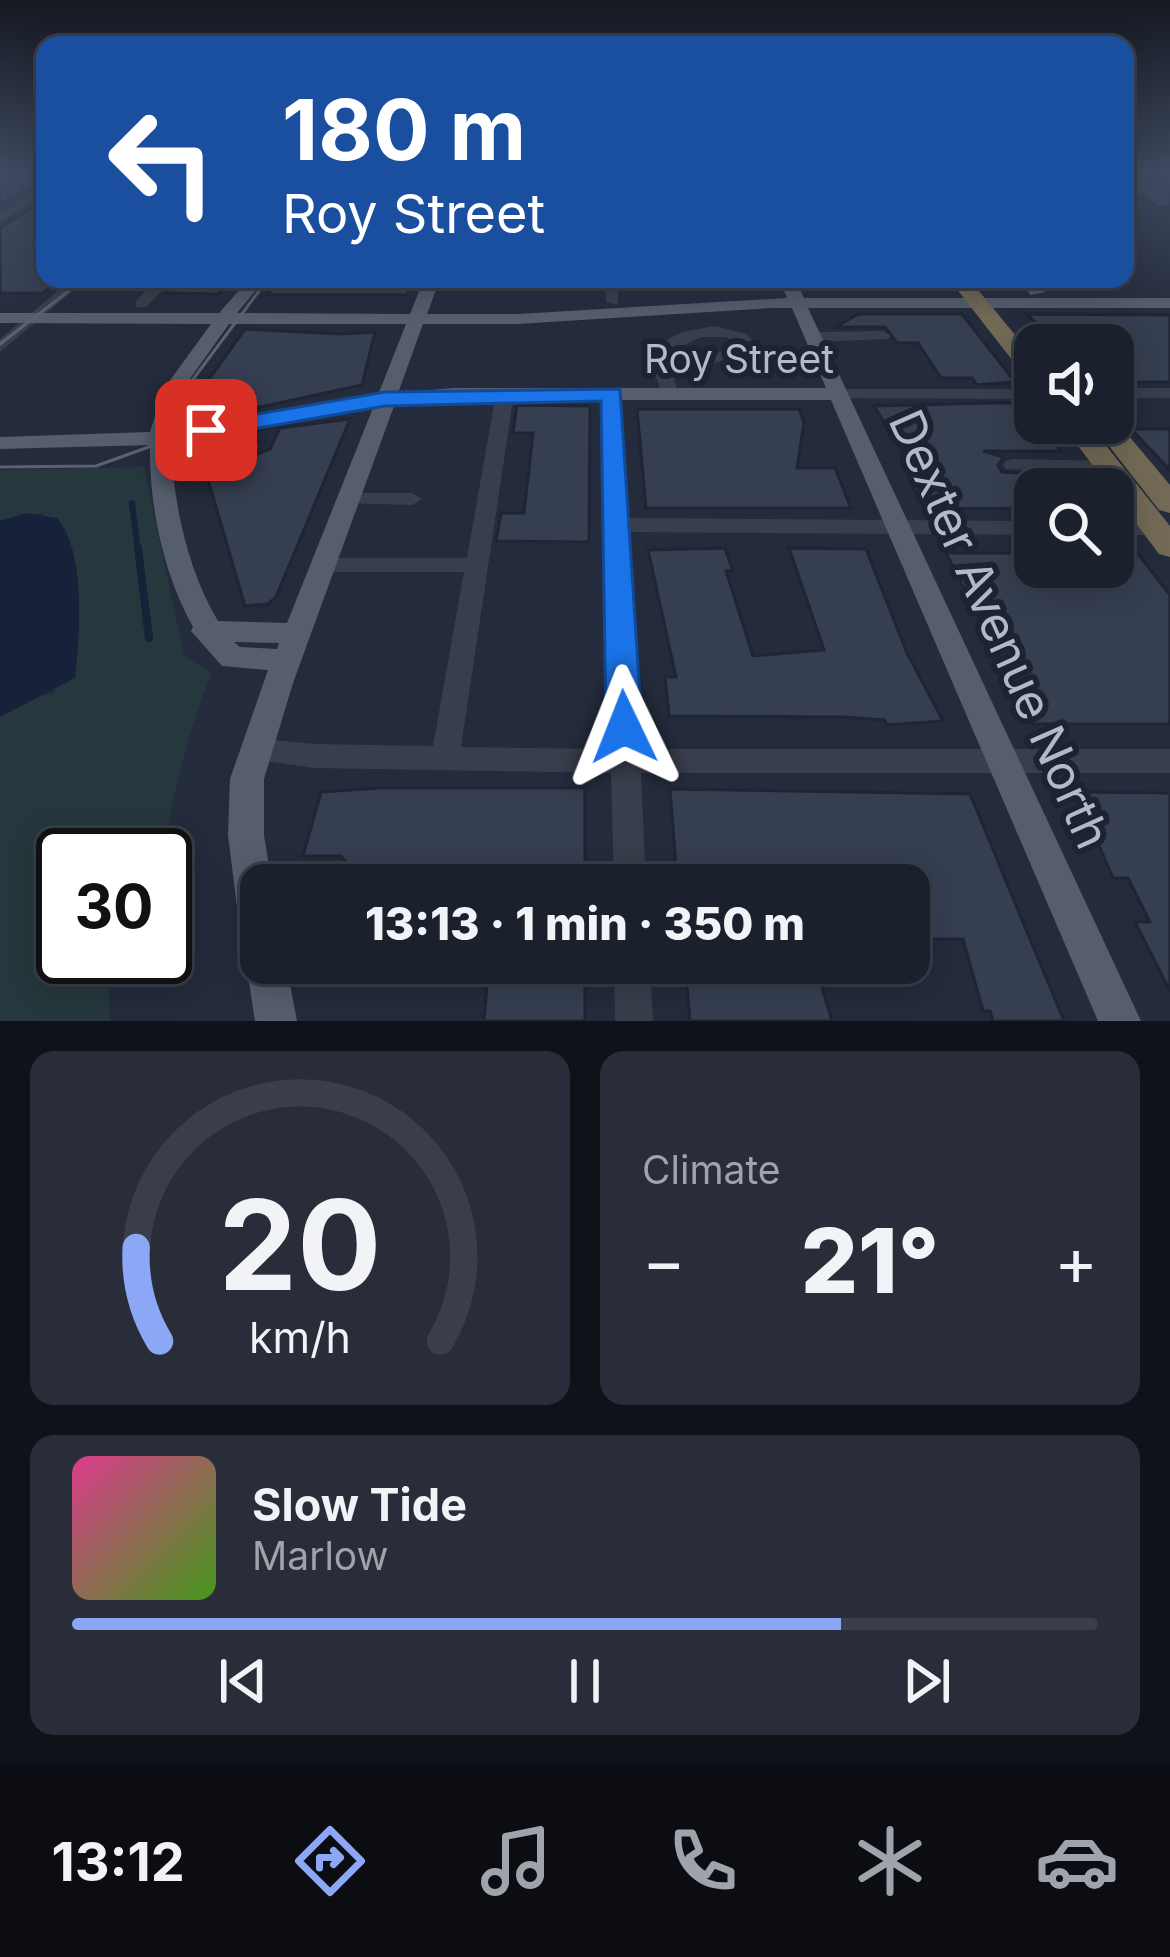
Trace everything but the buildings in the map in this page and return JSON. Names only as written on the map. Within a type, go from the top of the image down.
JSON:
[{"type":"highway","points":[[960,288],[992,306],[1014,341]]},
{"type":"highway","points":[[1091,444],[1165,526]]},
{"type":"highway","points":[[1116,444],[1165,526]]},
{"type":"main road","points":[[250,288],[173,390],[159,439],[190,598],[205,632],[232,658],[292,646]]},
{"type":"main road","points":[[250,864],[247,779],[255,750],[428,288]]},
{"type":"main road","points":[[419,312],[911,288]]},
{"type":"main road","points":[[1065,288],[1170,297]]},
{"type":"main road","points":[[0,318],[419,312],[564,318],[792,291],[1170,297]]},
{"type":"main road","name":"Dexter Avenue North","points":[[792,291],[1120,1021]]},
{"type":"main road","points":[[0,304],[141,304],[232,312]]},
{"type":"main road","name":"Roy Street","points":[[0,443],[159,439],[385,399],[612,394],[667,386],[839,394]]},
{"type":"main road","points":[[270,984],[276,1021]]},
{"type":"street","points":[[0,347],[70,288]]},
{"type":"street","points":[[141,304],[157,288]]},
{"type":"street","points":[[612,288],[613,302]]},
{"type":"street","points":[[708,331],[730,332],[751,346],[734,352],[667,386],[655,370],[652,354],[666,343],[708,331]]},
{"type":"street","points":[[813,338],[883,336]]},
{"type":"street","points":[[446,758],[505,393]]},
{"type":"street","points":[[1134,393],[1170,393]]},
{"type":"street","points":[[612,394],[628,864]]},
{"type":"street","name":"Roy Street","points":[[839,394],[1014,394]]},
{"type":"street","points":[[239,424],[250,446]]},
{"type":"street","points":[[1012,465],[1109,467]]},
{"type":"street","points":[[349,499],[412,499]]},
{"type":"street","points":[[616,525],[1014,528]]},
{"type":"street","points":[[1134,527],[1165,526]]},
{"type":"street","points":[[325,565],[476,566]]},
{"type":"street","points":[[255,750],[626,761],[1170,761]]},
{"type":"street","points":[[633,984],[634,1021]]},
{"type":"shaded area","points":[[144,467],[184,656],[212,673],[184,755],[168,828],[36,828],[36,984],[108,984],[110,1021],[0,1021],[0,717],[32,697],[55,693],[43,513],[0,521],[0,470]]},
{"type":"water","points":[[27,513],[57,518],[73,551],[79,595],[75,678],[0,717],[0,521]]},
{"type":"waterway","points":[[132,503],[138,551]]},
{"type":"waterway","points":[[138,548],[149,638]]},
{"type":"tram line","points":[[0,344],[72,288]]},
{"type":"tram line","points":[[0,467],[96,466],[157,444],[172,427],[188,386],[261,288]]},
{"type":"route","points":[[206,430],[385,399],[612,394],[624,727]]}]
